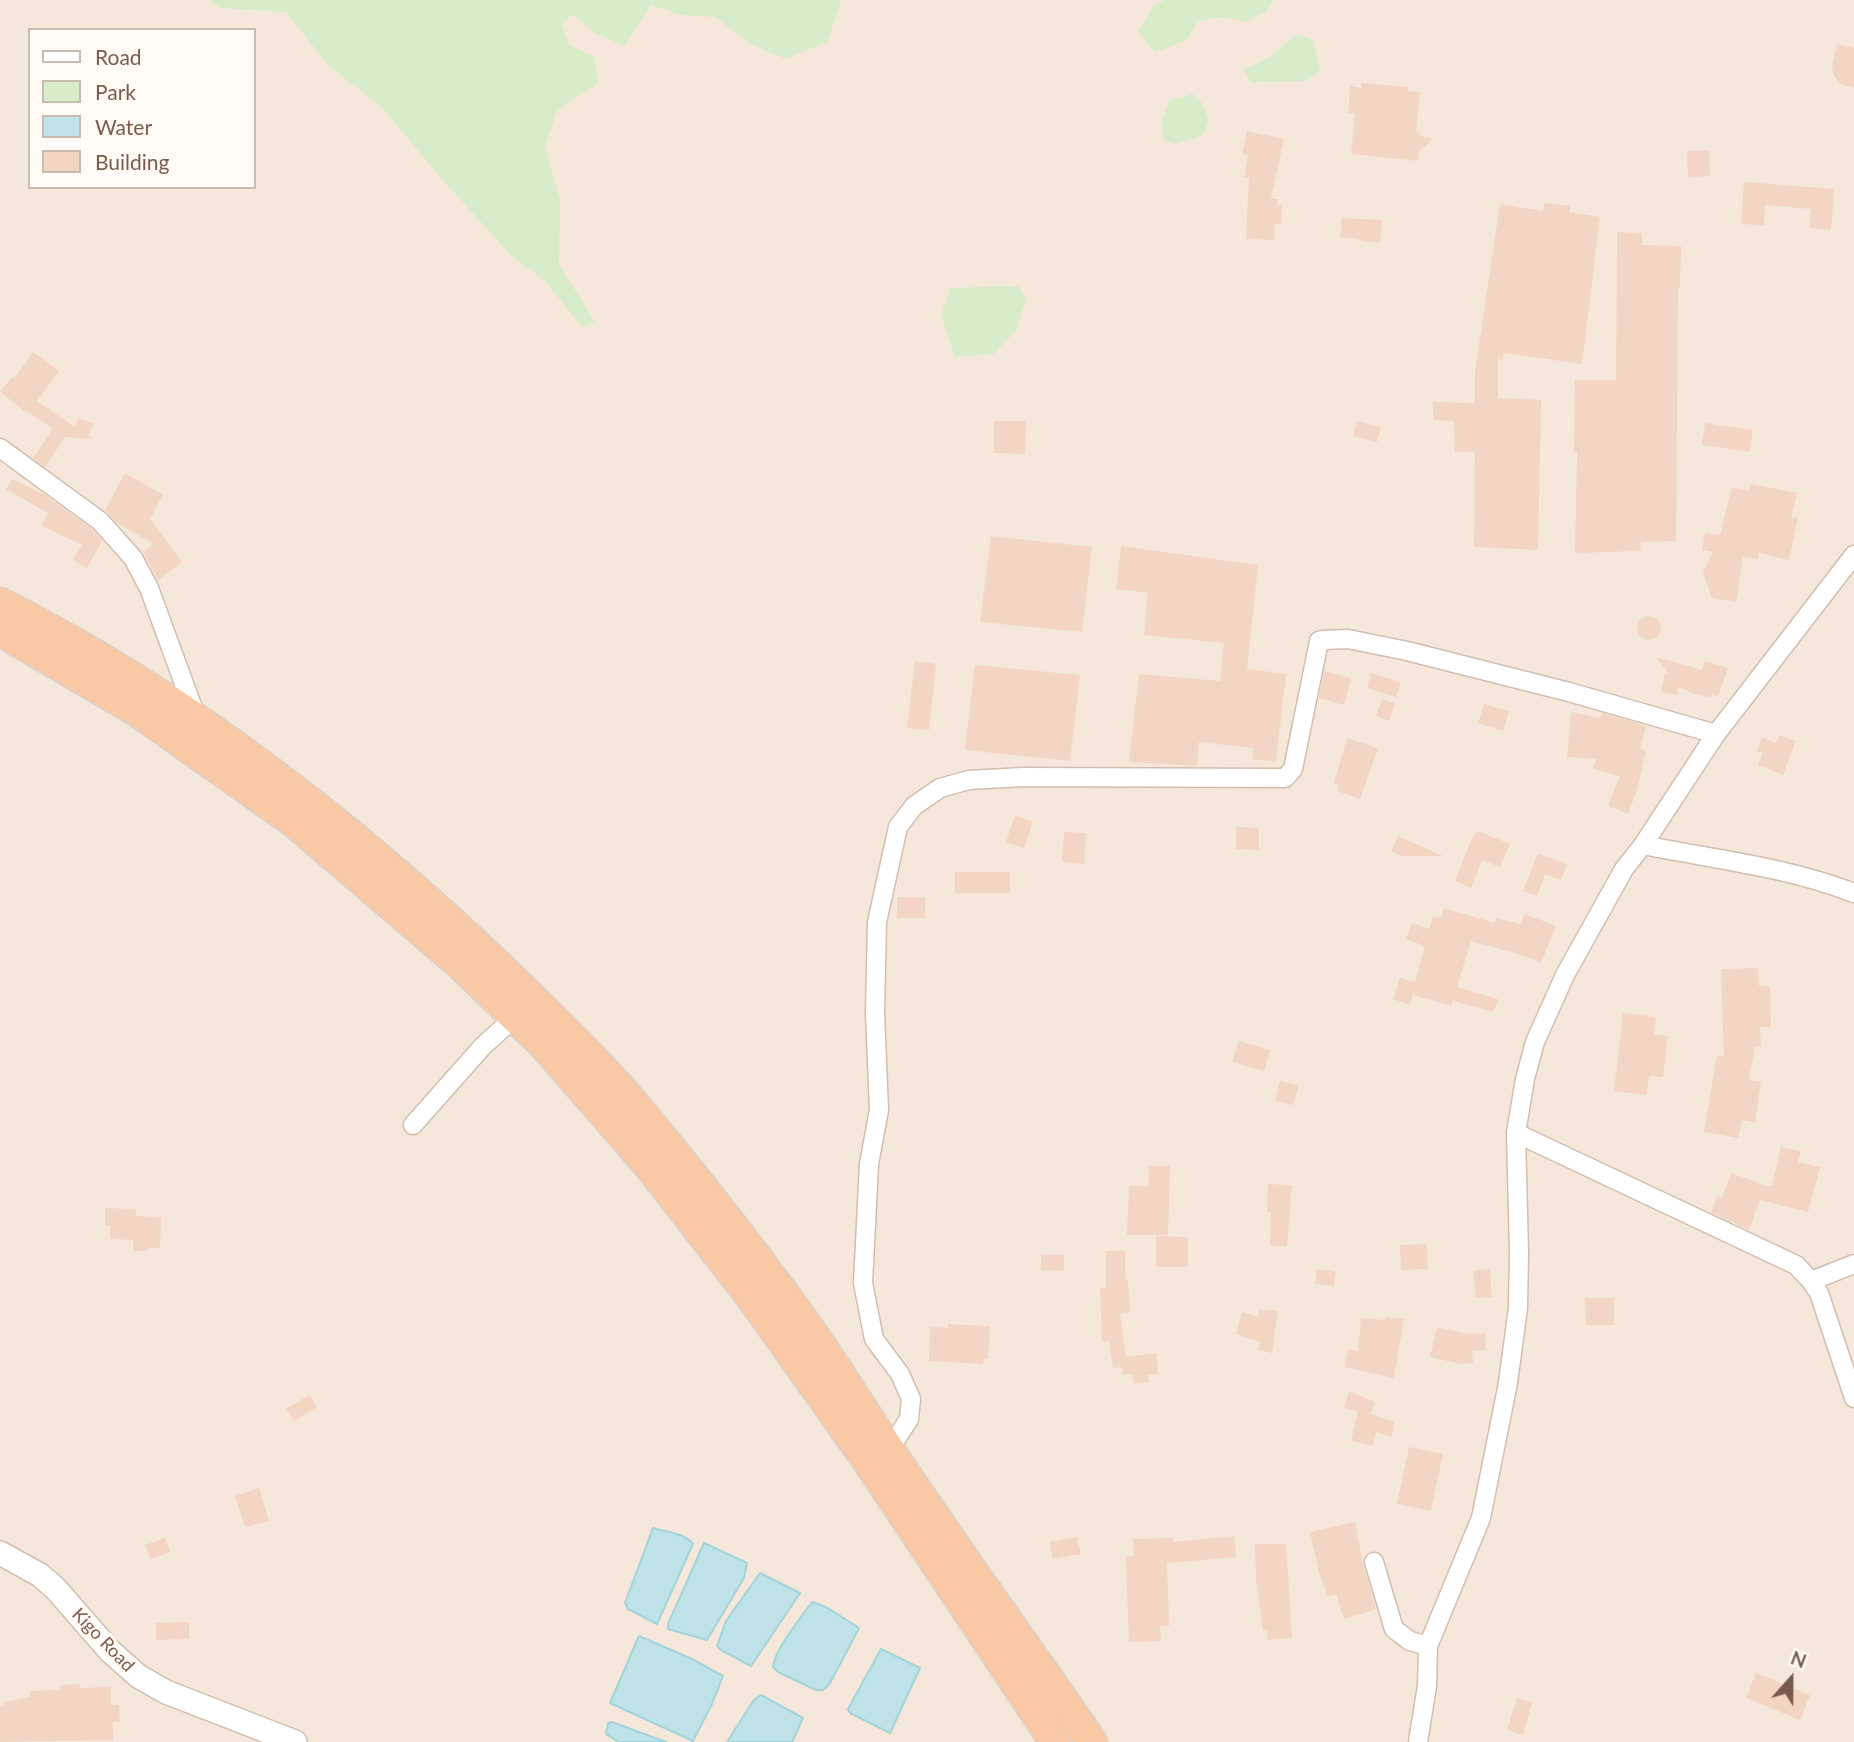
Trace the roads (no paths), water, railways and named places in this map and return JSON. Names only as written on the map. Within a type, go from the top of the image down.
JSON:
[{"type":"highway","points":[[0,603],[82,646],[197,719],[308,801],[470,938],[592,1058],[704,1190],[794,1308],[1092,1742]]},
{"type":"highway","points":[[0,631],[137,711],[293,822],[461,965],[543,1044],[651,1168],[749,1294],[867,1460],[1055,1742]]},
{"type":"street","points":[[0,448],[100,521],[133,558],[149,588],[197,719]]},
{"type":"street","points":[[1418,1742],[1427,1686],[1428,1646],[1481,1518],[1508,1383],[1517,1320],[1519,1281],[1516,1133],[1525,1079],[1535,1042],[1565,975],[1624,869],[1643,845],[1716,734],[1854,555]]},
{"type":"street","points":[[889,1450],[909,1419],[911,1399],[900,1374],[874,1339],[863,1283],[864,1232],[869,1164],[879,1110],[875,1013],[877,922],[898,827],[914,806],[940,788],[969,780],[1023,777],[1285,778],[1293,769],[1319,641],[1322,640],[1348,639],[1407,651],[1569,692],[1716,734]]},
{"type":"street","points":[[1643,845],[1794,875],[1854,893]]},
{"type":"street","points":[[413,1125],[483,1046],[515,1017]]},
{"type":"street","points":[[1516,1133],[1796,1265],[1819,1293],[1854,1398]]},
{"type":"street","points":[[1811,1280],[1854,1264]]},
{"type":"street","name":"Kigo Road","points":[[0,1553],[40,1575],[55,1588],[110,1651],[138,1676],[166,1692],[295,1742]]},
{"type":"street","points":[[1374,1562],[1394,1629],[1410,1641],[1428,1646]]},
{"type":"water","points":[[653,1528],[680,1535],[693,1544],[657,1624],[628,1609],[625,1603]]},
{"type":"water","points":[[704,1543],[747,1563],[744,1578],[707,1640],[668,1629]]},
{"type":"water","points":[[760,1573],[800,1593],[751,1666],[717,1646],[726,1621]]},
{"type":"water","points":[[812,1602],[826,1607],[859,1628],[829,1685],[823,1690],[816,1690],[773,1667],[783,1643]]},
{"type":"water","points":[[639,1636],[723,1676],[693,1741],[610,1703]]},
{"type":"water","points":[[881,1649],[920,1668],[890,1733],[850,1713],[848,1709]]},
{"type":"water","points":[[761,1695],[803,1718],[792,1742],[727,1742],[754,1700]]},
{"type":"water","points":[[612,1722],[666,1742],[619,1742],[606,1734],[608,1723]]}]
